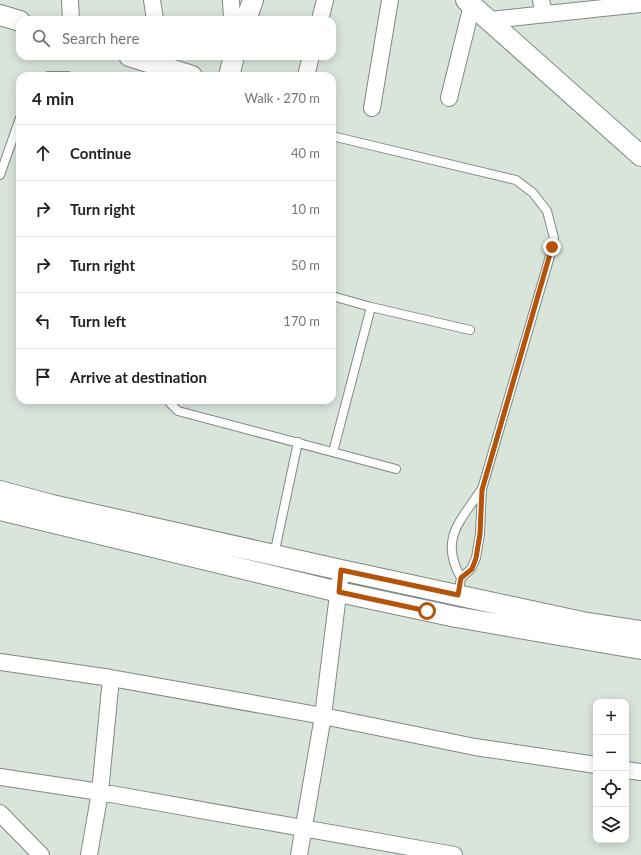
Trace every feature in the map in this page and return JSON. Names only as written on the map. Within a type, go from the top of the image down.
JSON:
[{"type":"street","points":[[70,0],[71,16]]},
{"type":"street","points":[[152,0],[154,16]]},
{"type":"street","points":[[231,0],[232,16]]},
{"type":"street","points":[[247,16],[252,0]]},
{"type":"street","points":[[321,16],[325,0]]},
{"type":"street","points":[[372,108],[390,0]]},
{"type":"street","points":[[449,98],[469,2],[636,148]]},
{"type":"street","points":[[490,20],[542,7],[624,3],[641,4]]},
{"type":"street","points":[[0,15],[16,20]]},
{"type":"street","points":[[230,72],[233,60]]},
{"type":"street","points":[[307,72],[310,60]]},
{"type":"street","points":[[160,61],[183,72]]},
{"type":"street","points":[[0,491],[52,505],[341,570],[459,587],[586,622],[641,631]]},
{"type":"street","points":[[0,510],[339,592],[456,617],[641,649]]},
{"type":"street","points":[[299,855],[323,716],[341,570]]},
{"type":"street","points":[[0,662],[111,678],[323,716],[475,747],[593,765]]},
{"type":"street","points":[[89,855],[100,792],[111,678]]},
{"type":"street","points":[[629,770],[641,772]]},
{"type":"street","points":[[0,777],[100,792],[454,855]]},
{"type":"street","points":[[0,813],[41,855]]},
{"type":"lane","points":[[0,175],[16,129]]},
{"type":"lane","points":[[336,137],[516,180],[534,193],[547,211],[554,238],[550,256],[482,490],[480,534],[476,558],[472,569],[459,587]]},
{"type":"lane","points":[[336,297],[371,307],[470,330]]},
{"type":"lane","points":[[333,452],[371,307]]},
{"type":"lane","points":[[171,404],[178,411],[396,469]]},
{"type":"lane","points":[[274,555],[298,442]]},
{"type":"lane","points":[[459,587],[450,550],[452,537],[482,490]]},
{"type":"route","points":[[427,611],[339,592],[341,570],[458,595],[461,578],[472,569],[476,558],[480,534],[482,490],[552,247]]}]
